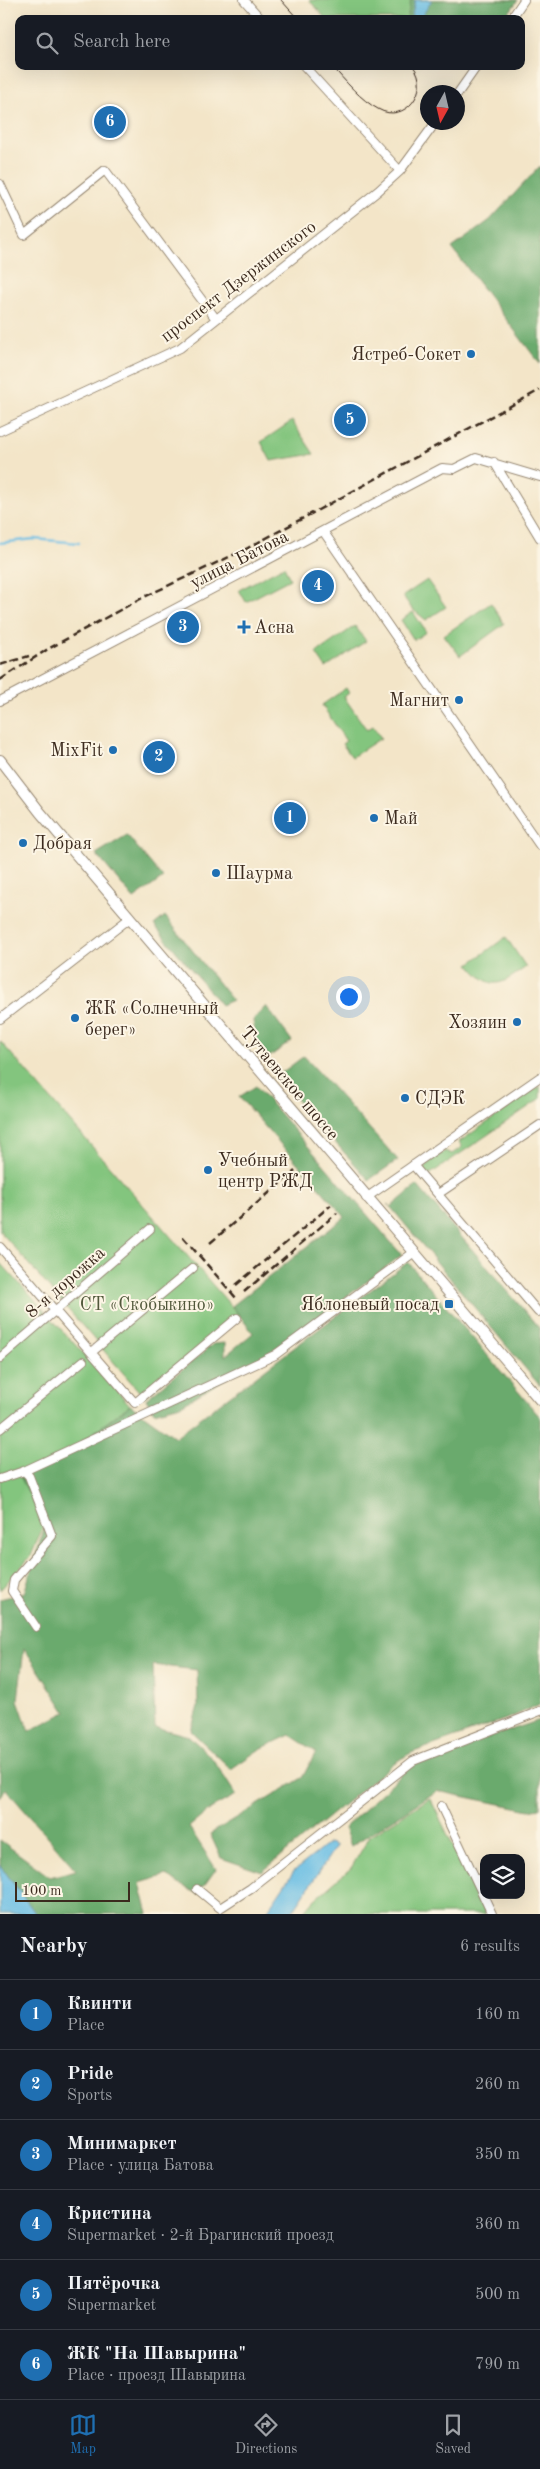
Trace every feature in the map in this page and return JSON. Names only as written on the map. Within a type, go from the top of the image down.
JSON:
[{"type":"main road","name":"Тутаевское шоссе","points":[[0,760],[40,812],[366,1198],[540,1400]]},
{"type":"street","points":[[244,0],[257,15]]},
{"type":"street","points":[[514,15],[524,0]]},
{"type":"street","points":[[308,70],[400,171]]},
{"type":"street","points":[[463,85],[473,70]]},
{"type":"street","name":"проспект Дзержинского","points":[[0,432],[180,348],[378,192],[400,171],[430,130]]},
{"type":"street","points":[[0,184],[24,235],[105,170],[216,319]]},
{"type":"street","name":"улица Батова","points":[[0,701],[442,468],[454,470],[476,458],[540,477]]},
{"type":"street","points":[[494,462],[540,538]]},
{"type":"street","points":[[323,532],[540,846]]},
{"type":"street","points":[[0,1019],[130,918]]},
{"type":"street","points":[[366,1198],[540,1077]]},
{"type":"street","points":[[438,1194],[540,1125]]},
{"type":"street","points":[[413,1164],[538,1312]]},
{"type":"street","name":"8-я дорожка","points":[[0,1358],[150,1229]]},
{"type":"street","points":[[0,1247],[135,1403],[236,1318]]},
{"type":"street","points":[[0,1479],[24,1471],[275,1355],[414,1253]]},
{"type":"street","points":[[92,1352],[194,1268]]},
{"type":"street","points":[[0,1429],[84,1361]]},
{"type":"street","points":[[24,1471],[29,1476],[52,1536],[14,1580],[12,1591],[36,1627]]},
{"type":"street","points":[[197,1889],[220,1908],[251,1888],[413,1761],[540,1710]]},
{"type":"street","points":[[441,1806],[492,1914]]},
{"type":"green space","points":[[309,0],[518,0],[507,15],[322,15]]},
{"type":"green space","points":[[411,0],[518,0],[507,15],[408,15]]},
{"type":"green space","points":[[540,166],[540,364],[452,248],[490,220]]},
{"type":"green space","points":[[292,421],[314,454],[271,461],[261,442]]},
{"type":"green space","points":[[284,566],[290,579],[246,602],[239,590]]},
{"type":"green space","points":[[427,580],[446,607],[426,620],[412,609],[403,596]]},
{"type":"green space","points":[[491,603],[504,624],[460,656],[444,635]]},
{"type":"green space","points":[[413,612],[426,632],[414,640],[401,620]]},
{"type":"green space","points":[[355,626],[366,641],[326,668],[316,653]]},
{"type":"green space","points":[[346,688],[349,693],[344,697],[367,730],[373,726],[381,738],[352,757],[342,744],[346,741],[322,705]]},
{"type":"green space","points":[[127,835],[163,878],[134,899],[96,854]]},
{"type":"green space","points":[[165,916],[232,1000],[221,1005],[154,925]]},
{"type":"green space","points":[[506,937],[526,967],[502,982],[490,982],[477,973],[469,964]]},
{"type":"green space","points":[[266,1006],[292,1041],[269,1057],[255,1040],[253,1020]]},
{"type":"green space","name":"СТ «Скобыкино»","points":[[0,1041],[239,1315],[144,1397],[0,1231]]},
{"type":"green space","points":[[304,1056],[398,1160],[369,1180],[276,1077]]},
{"type":"green space","points":[[256,1086],[402,1255],[286,1342],[181,1405],[154,1412],[146,1399],[213,1344],[225,1343],[225,1356],[253,1333],[232,1306],[345,1217],[239,1097]]},
{"type":"green space","points":[[540,1086],[540,1099],[426,1177],[423,1174],[427,1164],[445,1151],[452,1154],[462,1147],[459,1142]]},
{"type":"green space","points":[[417,1185],[540,1329],[540,1386],[388,1204],[391,1207]]},
{"type":"green space","name":"СТ «Скобыкино»","points":[[0,1262],[130,1405],[76,1446],[31,1556],[0,1590]]},
{"type":"green space","points":[[408,1262],[540,1417],[540,1704],[512,1717],[411,1753],[394,1763],[262,1872],[221,1858],[210,1834],[302,1778],[316,1752],[290,1735],[260,1749],[231,1769],[191,1731],[198,1706],[197,1670],[153,1665],[155,1727],[189,1736],[212,1758],[236,1795],[212,1808],[189,1827],[216,1869],[198,1894],[177,1883],[167,1875],[140,1883],[148,1914],[36,1914],[0,1865],[0,1840],[50,1877],[76,1870],[6,1789],[0,1797],[0,1599],[24,1593],[45,1526],[20,1476],[76,1446],[130,1405],[175,1437]],"holes":[[[24,1648],[66,1712],[29,1731],[18,1700]]]},
{"type":"green space","points":[[540,1720],[540,1808],[529,1810],[437,1791],[351,1846],[344,1828],[414,1763]]},
{"type":"green space","points":[[430,1798],[486,1914],[302,1914],[314,1900],[351,1868],[370,1836]]},
{"type":"water","points":[[415,0],[432,0],[423,15],[412,15]]},
{"type":"water","points":[[329,1843],[336,1846],[291,1914],[265,1914],[294,1871]]},
{"type":"water","points":[[0,1865],[36,1914],[0,1914]]},
{"type":"waterway","points":[[0,543],[34,539],[79,543]]},
{"type":"tram line","points":[[281,0],[294,15]]},
{"type":"tram line","points":[[336,70],[365,101],[388,113],[398,112],[413,102],[419,85],[415,70]]},
{"type":"railway","points":[[0,680],[48,649],[142,598],[246,549],[540,390]]},
{"type":"railway","points":[[0,665],[29,656]]},
{"type":"railway","points":[[210,1243],[295,1171]]},
{"type":"railway","points":[[236,1285],[331,1205]]},
{"type":"railway","points":[[244,1292],[337,1213]]},
{"type":"railway","points":[[183,1237],[237,1299]]},
{"type":"place","name":"ЖК \"На Шавырина\"","points":[[110,122]]},
{"type":"place","name":"Ястреб-Сокет","points":[[471,354]]},
{"type":"place","name":"Пятёрочка","points":[[350,420]]},
{"type":"place","name":"Кристина","points":[[318,586]]},
{"type":"place","name":"Минимаркет","points":[[183,627]]},
{"type":"place","name":"Асна","points":[[244,627]]},
{"type":"place","name":"Магнит","points":[[459,700]]},
{"type":"place","name":"MixFit","points":[[113,750]]},
{"type":"place","name":"Pride","points":[[159,757]]},
{"type":"place","name":"Квинти","points":[[290,818]]},
{"type":"place","name":"Май","points":[[374,818]]},
{"type":"place","name":"Добрая","points":[[23,843]]},
{"type":"place","name":"Шаурма","points":[[216,873]]},
{"type":"place","name":"ЖК «Солнечный берег»","points":[[75,1018]]},
{"type":"place","name":"Хозяин","points":[[517,1022]]},
{"type":"place","name":"СДЭК","points":[[405,1098]]},
{"type":"place","name":"Учебный центр РЖД","points":[[208,1170]]},
{"type":"place","name":"Яблоневый посад","points":[[449,1304]]}]
